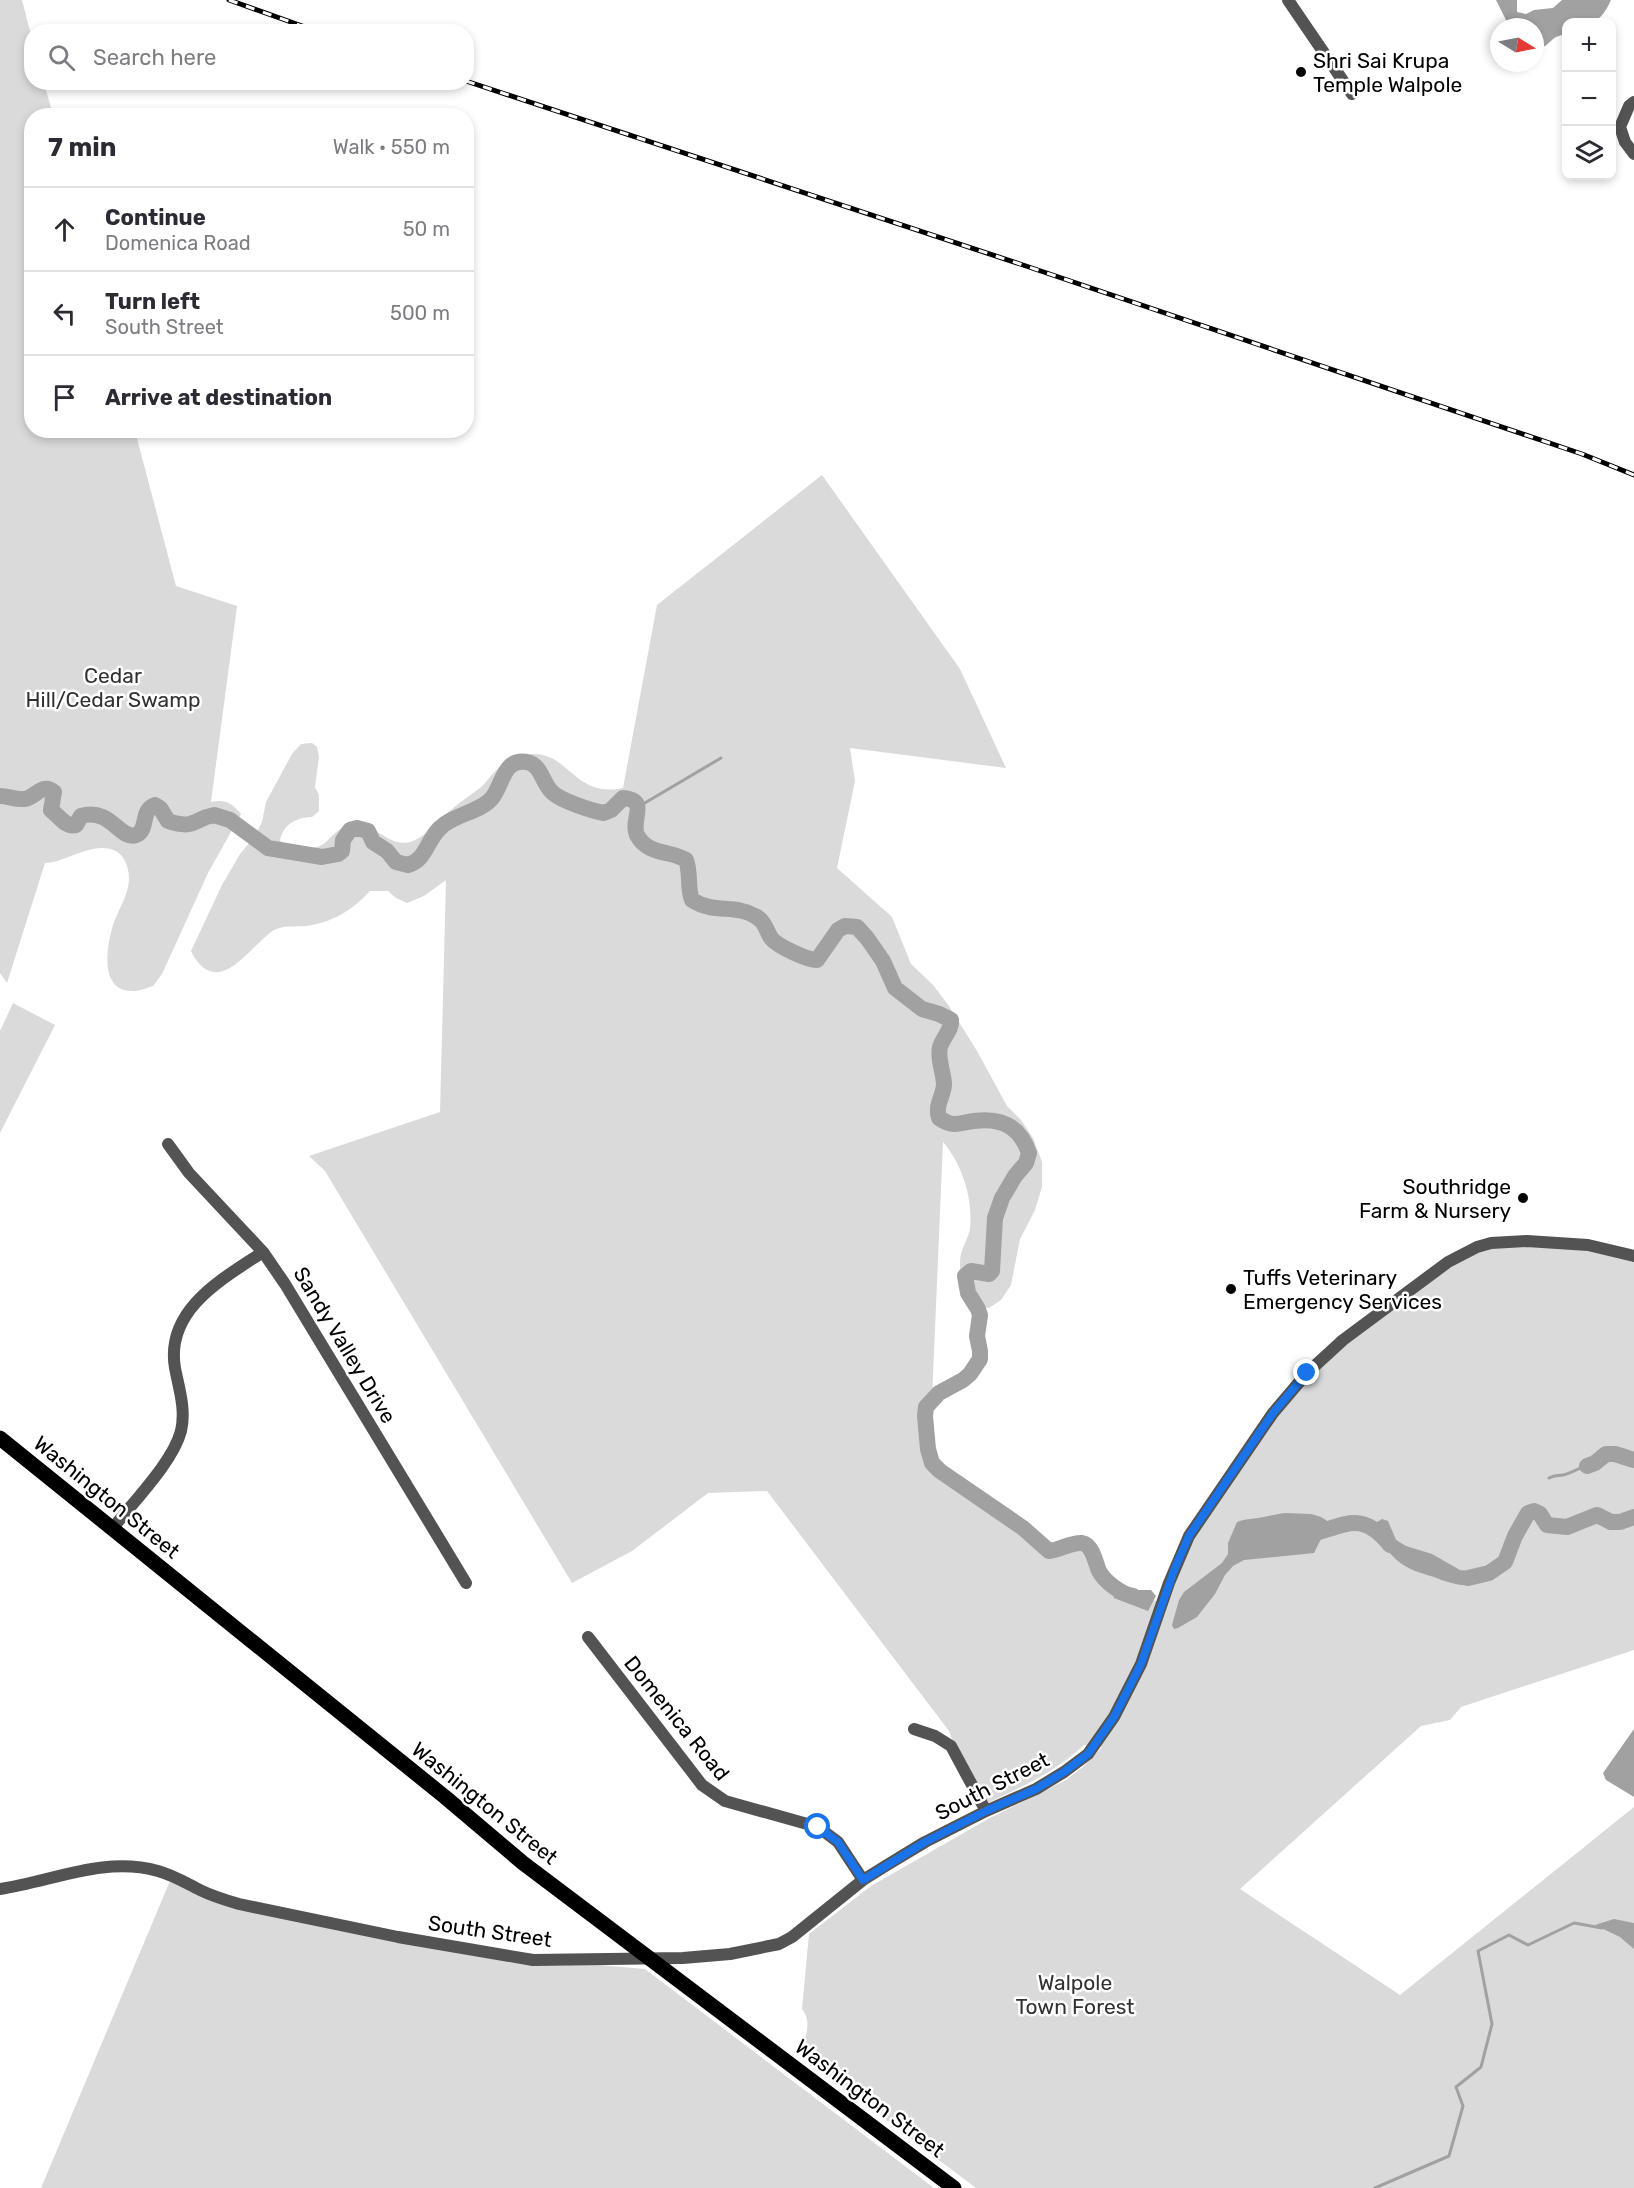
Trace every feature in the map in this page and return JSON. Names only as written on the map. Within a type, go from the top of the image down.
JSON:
[{"type":"main road","name":"Washington Street","points":[[0,1438],[445,1797],[523,1863],[954,2188]]},
{"type":"street","points":[[1288,0],[1352,94]]},
{"type":"street","points":[[1634,102],[1629,106],[1620,127],[1625,142],[1634,154]]},
{"type":"street","name":"Sandy Valley Drive","points":[[168,1144],[189,1173],[263,1252],[296,1301],[466,1583]]},
{"type":"street","name":"South Street","points":[[0,1889],[110,1866],[144,1867],[166,1873],[213,1896],[239,1904],[489,1954],[533,1960],[730,1954],[779,1944],[792,1937],[863,1880],[925,1842],[1036,1789],[1088,1754],[1104,1734],[1141,1664],[1175,1568],[1189,1536],[1273,1413],[1330,1350],[1448,1262],[1477,1246],[1527,1241],[1595,1246],[1634,1256]]},
{"type":"street","points":[[113,1528],[168,1459],[177,1444],[183,1413],[174,1366],[174,1339],[183,1319],[193,1305],[208,1291],[263,1252]]},
{"type":"street","name":"Domenica Road","points":[[588,1637],[707,1790],[725,1801],[818,1827],[838,1842],[863,1880]]},
{"type":"street","points":[[914,1729],[935,1736],[951,1746],[986,1811]]},
{"type":"green space","name":"Cedar Hill/Cedar Swamp","points":[[0,0],[22,0],[28,24],[24,24],[24,90],[46,90],[51,108],[24,108],[24,438],[137,438],[176,586],[237,606],[211,802],[228,803],[241,814],[208,873],[162,974],[153,986],[136,991],[121,989],[113,983],[109,974],[107,964],[109,942],[129,879],[122,856],[108,848],[90,850],[45,863],[7,983],[0,973]]},
{"type":"green space","name":"Walpole Town Forest","points":[[822,475],[960,669],[1006,768],[850,748],[855,781],[837,868],[892,917],[911,964],[933,985],[949,1006],[1007,1106],[1021,1120],[1033,1138],[1042,1162],[1042,1187],[1035,1210],[1020,1239],[1011,1285],[1001,1300],[989,1308],[975,1306],[965,1288],[960,1267],[961,1254],[970,1228],[968,1193],[956,1160],[943,1142],[932,1399],[928,1407],[925,1426],[931,1456],[940,1471],[1023,1528],[1049,1551],[1072,1544],[1085,1544],[1091,1550],[1099,1570],[1107,1580],[1128,1592],[1162,1603],[1181,1552],[1307,1373],[1448,1262],[1508,1241],[1634,1256],[1634,1650],[1461,1707],[1450,1720],[1421,1726],[1240,1889],[1400,1995],[1634,1807],[1634,2188],[976,2188],[799,2054],[807,2025],[802,2009],[809,1934],[871,1886],[988,1819],[1066,1780],[1083,1767],[1102,1747],[1084,1745],[1047,1773],[977,1808],[949,1731],[767,1491],[708,1493],[632,1551],[572,1583],[325,1171],[309,1156],[440,1112],[446,880],[424,896],[407,903],[388,891],[370,891],[349,910],[333,919],[306,926],[278,928],[238,963],[222,971],[206,970],[191,951],[222,885],[240,854],[255,836],[262,822],[266,802],[292,754],[301,744],[312,743],[317,747],[319,757],[315,787],[319,795],[319,811],[312,817],[301,818],[291,823],[281,835],[280,841],[298,847],[317,847],[342,828],[357,824],[373,829],[396,842],[413,841],[429,831],[455,806],[482,786],[501,766],[524,755],[539,754],[551,758],[592,786],[606,789],[623,788],[657,605]]},
{"type":"green space","points":[[13,1003],[55,1025],[0,1133],[0,1031]]},
{"type":"green space","points":[[172,1876],[213,1896],[554,1961],[645,1969],[934,2188],[41,2188]]},
{"type":"shaded area","points":[[1496,0],[1517,0],[1517,12],[1526,14],[1534,10],[1553,8],[1562,0],[1611,0],[1599,18],[1562,18],[1562,35],[1544,46],[1544,18],[1505,18]]},
{"type":"shaded area","points":[[1285,1513],[1311,1514],[1321,1517],[1329,1522],[1330,1534],[1321,1539],[1314,1553],[1244,1560],[1233,1566],[1197,1617],[1174,1629],[1172,1625],[1179,1600],[1184,1592],[1222,1563],[1228,1554],[1228,1543],[1237,1522]]},
{"type":"shaded area","points":[[1382,1519],[1388,1521],[1396,1540],[1406,1546],[1432,1554],[1460,1570],[1489,1573],[1477,1583],[1463,1585],[1410,1569],[1396,1559],[1382,1542],[1377,1522]]},
{"type":"shaded area","points":[[1116,1583],[1133,1590],[1151,1590],[1156,1596],[1148,1611],[1114,1598],[1112,1590]]},
{"type":"shaded area","points":[[1634,1729],[1634,1797],[1606,1780],[1603,1773]]},
{"type":"shaded area","points":[[1614,1919],[1634,1923],[1634,1949],[1620,1937],[1595,1925]]},
{"type":"waterway","points":[[638,807],[721,758]]},
{"type":"waterway","points":[[0,796],[24,799],[49,789],[54,792],[51,810],[69,825],[76,825],[81,816],[91,814],[100,816],[130,836],[140,832],[148,811],[155,805],[160,808],[168,821],[177,823],[189,824],[214,815],[230,820],[268,848],[322,857],[342,851],[343,840],[350,830],[357,828],[368,831],[373,842],[387,851],[396,862],[408,865],[419,859],[436,833],[446,823],[487,803],[496,793],[508,768],[519,762],[527,762],[536,767],[553,793],[577,805],[604,813],[611,810],[623,798],[636,803],[635,829],[637,835],[653,850],[686,860],[692,900],[708,907],[740,910],[755,916],[763,923],[774,941],[792,952],[817,960],[838,930],[845,926],[857,927],[883,961],[895,988],[922,1009],[951,1020],[939,1052],[944,1085],[939,1105],[939,1118],[952,1124],[984,1120],[1009,1126],[1021,1136],[1029,1153],[1026,1163],[1002,1198],[995,1218],[992,1271],[989,1274],[971,1271],[965,1276],[968,1293],[980,1315],[977,1336],[980,1359],[970,1374],[939,1393],[926,1407],[928,1449],[932,1463],[940,1471],[1023,1528],[1049,1551],[1074,1544],[1086,1544],[1105,1579],[1119,1590],[1133,1596]]},
{"type":"waterway","points":[[1587,1466],[1606,1454],[1615,1454],[1634,1460]]},
{"type":"waterway","points":[[1549,1478],[1587,1466]]},
{"type":"waterway","points":[[1468,1578],[1489,1573],[1505,1562],[1515,1536],[1528,1513],[1534,1511],[1540,1514],[1547,1525],[1567,1527],[1597,1515],[1611,1522],[1620,1522],[1634,1517]]},
{"type":"waterway","points":[[1309,1535],[1353,1523],[1362,1524],[1371,1527],[1390,1545]]},
{"type":"waterway","points":[[1375,2188],[1449,2156],[1463,2106],[1456,2087],[1481,2067],[1492,2024],[1478,1951],[1509,1935],[1528,1945],[1574,1923],[1602,1928]]},
{"type":"railway","points":[[229,0],[296,24]]},
{"type":"railway","points":[[474,84],[1020,264],[1582,454],[1634,475]]},
{"type":"place","name":"Shri Sai Krupa Temple Walpole","points":[[1301,72]]},
{"type":"place","name":"Southridge Farm & Nursery","points":[[1523,1198]]},
{"type":"place","name":"Tuffs Veterinary Emergency Services","points":[[1231,1289]]},
{"type":"route","points":[[818,1827],[838,1842],[863,1880],[925,1842],[1036,1789],[1088,1754],[1104,1734],[1132,1684],[1189,1536],[1273,1413],[1307,1373]]}]
